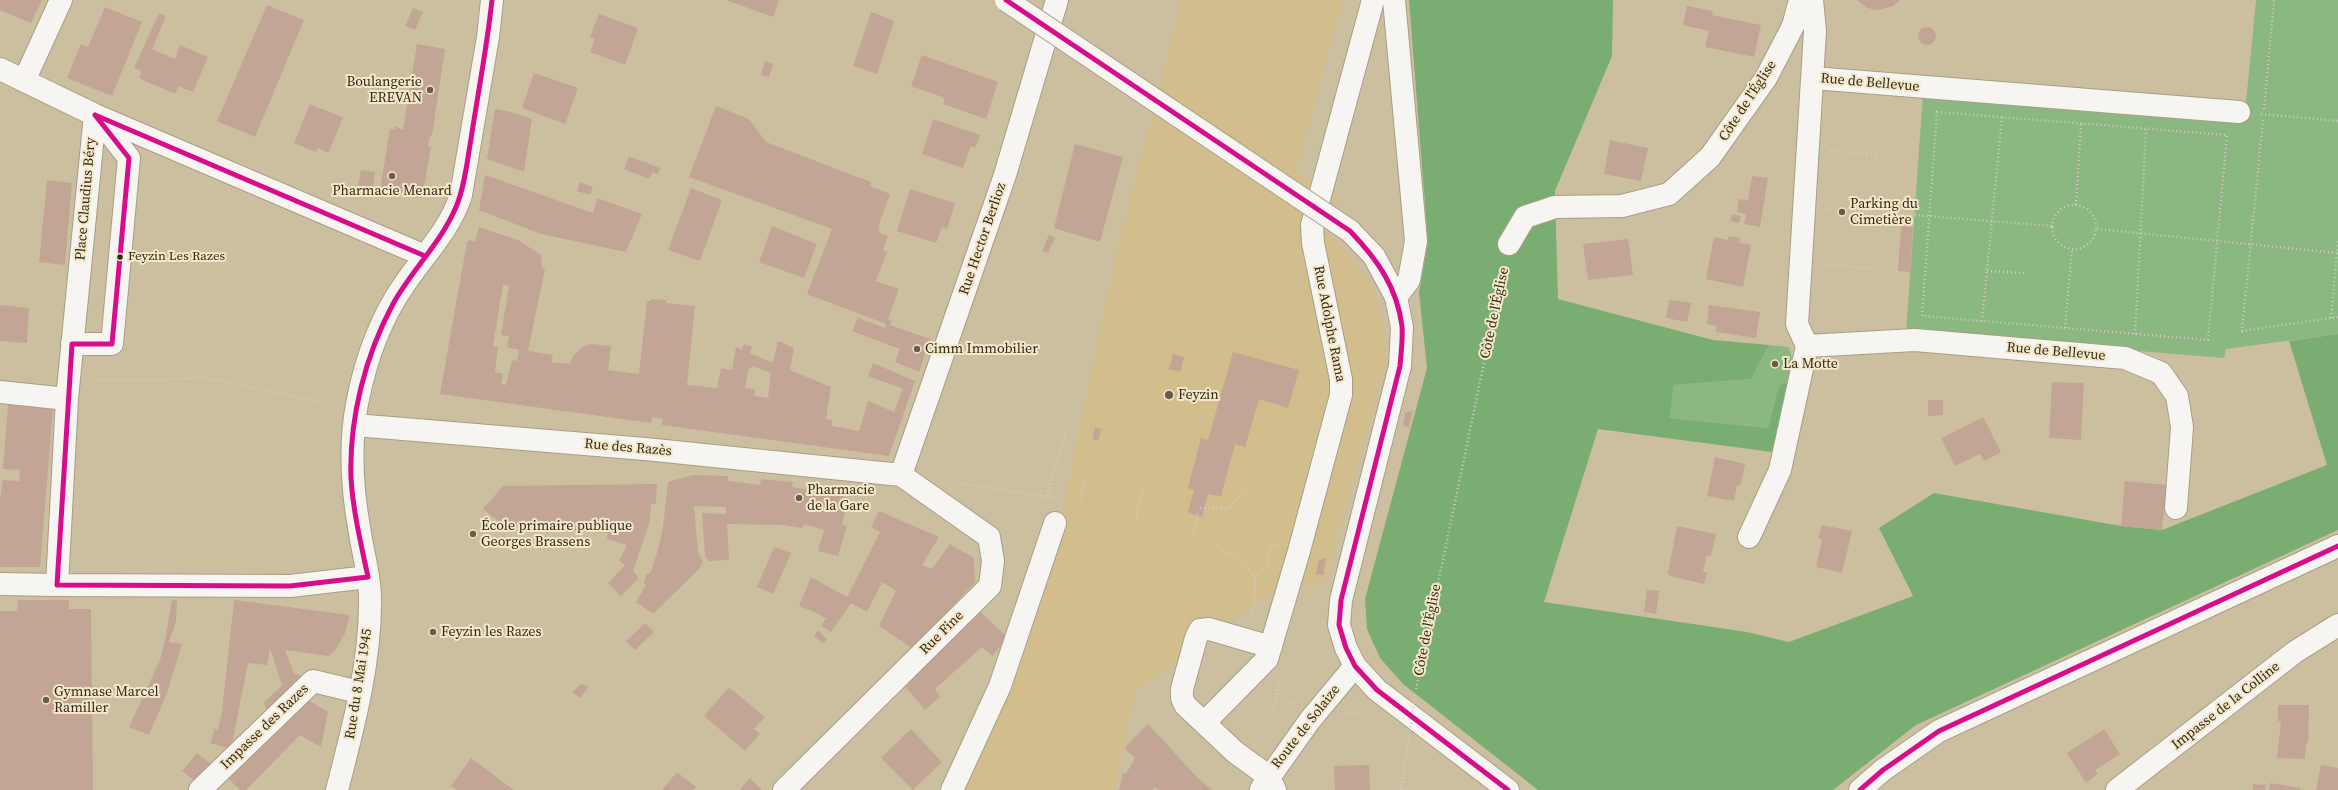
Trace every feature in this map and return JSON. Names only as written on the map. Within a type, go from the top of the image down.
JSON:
[{"type":"street","points":[[24,81],[61,0]]},
{"type":"street","points":[[0,584],[290,586],[368,576],[355,508],[352,473],[355,425],[362,383],[376,339],[405,283],[441,236],[455,214],[461,195],[488,37],[492,0]]},
{"type":"street","points":[[1006,0],[1350,231],[1374,256],[1396,298],[1402,327],[1400,366],[1340,600],[1339,625],[1346,648],[1355,666],[1377,690],[1508,790]]},
{"type":"street","name":"Rue Hector Berlioz","points":[[901,475],[1005,175],[1057,0]]},
{"type":"street","name":"Rue Adolphe Rama","points":[[1204,723],[1267,659],[1299,551],[1341,395],[1341,379],[1313,243],[1312,225],[1373,0]]},
{"type":"street","points":[[1394,0],[1416,241],[1409,280],[1396,298]]},
{"type":"street","name":"Côte de l'Église","points":[[1509,244],[1525,217],[1555,207],[1622,206],[1669,194],[1710,157],[1766,78],[1793,26],[1800,0]]},
{"type":"street","name":"Rue de Bellevue","points":[[1812,0],[1815,31],[1813,78],[1797,324],[1807,346],[1914,340],[2125,358],[2161,373],[2177,396],[2182,427],[2176,508]]},
{"type":"street","points":[[0,69],[94,115],[129,158],[112,344],[72,344]]},
{"type":"street","name":"Rue de Bellevue","points":[[1813,78],[2239,112]]},
{"type":"street","name":"Place Claudius Béry","points":[[57,585],[67,399],[94,115],[425,256]]},
{"type":"street","points":[[1749,537],[1780,470],[1807,346]]},
{"type":"street","points":[[0,392],[67,399]]},
{"type":"street","name":"Rue des Razès","points":[[355,425],[645,449],[901,475]]},
{"type":"street","name":"Rue Fine","points":[[784,790],[990,586],[993,561],[989,538],[901,475]]},
{"type":"street","points":[[952,790],[1000,686],[1055,523]]},
{"type":"street","points":[[1860,790],[1883,770],[1939,730],[2338,546]]},
{"type":"street","name":"Rue du 8 Mai 1945","points":[[336,790],[359,692],[367,646],[370,597],[368,576]]},
{"type":"street","name":"Impasse de la Colline","points":[[2117,790],[2295,652],[2338,625]]},
{"type":"street","points":[[1268,785],[1185,705],[1182,698],[1182,689],[1200,630],[1209,629],[1271,647]]},
{"type":"street","name":"Route de Solaize","points":[[1268,785],[1310,720],[1355,666]]},
{"type":"street","name":"Impasse des Razes","points":[[200,790],[313,681],[359,692]]},
{"type":"path","points":[[2274,0],[2242,332],[2338,317]]},
{"type":"path","points":[[1938,112],[2081,124],[2227,136],[2208,340],[1922,316],[1938,112]]},
{"type":"path","points":[[2239,112],[2338,121]]},
{"type":"path","points":[[1982,321],[2002,117]]},
{"type":"path","points":[[2076,205],[2081,124]]},
{"type":"path","points":[[2135,334],[2146,129]]},
{"type":"path","points":[[1808,150],[1877,154]]},
{"type":"path","points":[[2076,205],[2089,210],[2093,216],[2097,230],[2095,236],[2086,247],[2072,250],[2059,245],[2052,233],[2052,226],[2053,219],[2062,208],[2076,205]]},
{"type":"path","points":[[1804,206],[2052,226]]},
{"type":"path","points":[[2097,230],[2338,253]]},
{"type":"path","points":[[2331,318],[2338,241]]},
{"type":"path","name":"Côte de l'Église","points":[[1401,790],[1415,693],[1509,244]]},
{"type":"path","points":[[2066,328],[2072,250]]},
{"type":"path","points":[[1801,263],[1870,268]]},
{"type":"path","points":[[1987,271],[2026,273]]},
{"type":"path","points":[[67,399],[93,381],[205,378],[323,402],[355,425]]},
{"type":"path","points":[[1047,496],[1067,427]]},
{"type":"path","points":[[1078,506],[1088,476]]},
{"type":"path","points":[[955,483],[1047,496],[1059,500]]},
{"type":"path","points":[[1136,522],[1143,490]]},
{"type":"path","points":[[1200,508],[1228,509],[1245,491]]},
{"type":"path","points":[[1192,538],[1198,513]]},
{"type":"path","points":[[1212,544],[1239,558],[1255,576],[1257,590],[1247,640]]},
{"type":"path","points":[[1255,576],[1266,567],[1271,544]]},
{"type":"shaded area","points":[[1182,0],[1343,0],[1296,171],[1338,198],[1327,232],[1354,261],[1371,285],[1382,318],[1386,362],[1323,587],[1285,583],[1136,691],[1114,790],[954,790],[1054,550],[1119,241]]},
{"type":"green space","points":[[1409,0],[1613,0],[1612,56],[1555,191],[1558,299],[1713,340],[1769,345],[1751,379],[1674,385],[1669,418],[1768,428],[1779,386],[1797,377],[1780,453],[1598,429],[1544,602],[1747,632],[1789,642],[1913,596],[1879,528],[1934,493],[2121,526],[2162,530],[2327,465],[2289,341],[2338,334],[2338,530],[1916,725],[1833,790],[1538,790],[1403,684],[1380,658],[1367,629],[1365,599],[1427,368],[1419,293],[1428,242]]},
{"type":"green space","points":[[2256,0],[2338,0],[2338,334],[2226,349],[2224,358],[1906,332],[1923,94],[2246,102]]},
{"type":"green space","points":[[1769,345],[1789,347],[1797,377],[1779,386],[1768,428],[1668,418],[1674,385],[1751,379]]},
{"type":"building","points":[[0,0],[42,0],[31,23],[0,10]]},
{"type":"building","points":[[726,0],[779,0],[773,17]]},
{"type":"building","points":[[1857,0],[1900,0],[1893,6],[1878,10],[1867,8]]},
{"type":"building","points":[[267,5],[304,20],[255,137],[217,121]]},
{"type":"building","points":[[1687,6],[1713,11],[1712,15],[1761,25],[1754,57],[1705,47],[1709,31],[1683,25]]},
{"type":"building","points":[[105,7],[142,22],[112,96],[67,78],[81,44],[88,47]]},
{"type":"building","points":[[413,8],[423,12],[415,30],[405,26]]},
{"type":"building","points":[[871,12],[894,21],[877,74],[853,66]]},
{"type":"building","points":[[159,13],[166,16],[152,49],[175,59],[180,45],[208,57],[193,92],[178,86],[175,94],[139,78],[142,71],[134,68]]},
{"type":"building","points":[[599,14],[638,28],[625,65],[590,52],[595,39],[590,37]]},
{"type":"building","points":[[1927,27],[1933,30],[1936,36],[1933,42],[1927,45],[1921,42],[1918,36],[1921,30]]},
{"type":"building","points":[[417,44],[445,49],[432,136],[430,136],[428,147],[431,147],[422,198],[380,190],[390,129],[395,130],[395,126],[403,130]]},
{"type":"building","points":[[922,55],[998,82],[986,119],[943,104],[945,98],[911,86]]},
{"type":"building","points":[[765,61],[773,64],[769,77],[761,75]]},
{"type":"building","points":[[534,73],[578,88],[565,124],[522,108]]},
{"type":"building","points":[[310,104],[343,118],[328,153],[318,148],[316,152],[294,143]]},
{"type":"building","points":[[716,106],[749,119],[766,142],[871,182],[870,186],[890,194],[878,227],[880,228],[878,232],[888,236],[883,250],[887,252],[876,281],[899,289],[888,319],[892,321],[890,325],[930,339],[919,372],[895,362],[900,349],[852,331],[858,318],[885,328],[886,324],[807,294],[832,229],[689,177]]},
{"type":"building","points":[[495,109],[511,112],[532,119],[524,172],[487,159]]},
{"type":"building","points":[[933,119],[980,135],[975,148],[971,146],[963,168],[922,154]]},
{"type":"building","points":[[1610,140],[1648,148],[1641,181],[1604,174]]},
{"type":"building","points":[[1075,144],[1123,157],[1100,242],[1054,228]]},
{"type":"building","points":[[629,156],[660,168],[658,175],[653,172],[649,179],[624,169]]},
{"type":"building","points":[[361,170],[375,172],[373,188],[358,186]]},
{"type":"building","points":[[485,175],[593,213],[597,198],[642,214],[626,252],[541,234],[479,210]]},
{"type":"building","points":[[1752,176],[1768,178],[1760,227],[1744,224],[1746,214],[1737,212],[1739,199],[1748,200]]},
{"type":"building","points":[[47,180],[72,183],[65,265],[39,262]]},
{"type":"building","points":[[580,182],[593,187],[590,195],[577,191]]},
{"type":"building","points":[[691,188],[722,200],[700,261],[668,250]]},
{"type":"building","points":[[910,189],[955,203],[947,229],[942,227],[936,243],[897,231]]},
{"type":"building","points":[[1732,214],[1741,216],[1739,223],[1730,221]]},
{"type":"building","points":[[772,226],[817,244],[804,278],[759,262]]},
{"type":"building","points":[[1901,226],[1913,227],[1910,272],[1898,271]]},
{"type":"building","points":[[479,227],[518,240],[541,255],[542,268],[545,269],[528,351],[553,355],[551,362],[570,364],[573,356],[584,346],[591,344],[611,346],[608,370],[639,374],[647,301],[651,301],[651,299],[666,300],[666,303],[695,306],[687,385],[717,388],[721,368],[732,370],[736,347],[742,350],[744,344],[752,347],[750,353],[773,363],[778,341],[794,348],[790,370],[831,387],[826,419],[832,420],[832,426],[859,431],[868,401],[894,412],[903,389],[868,376],[873,363],[915,381],[889,456],[662,425],[663,419],[652,417],[651,423],[440,394],[467,242],[470,240],[475,242]],"holes":[[[503,284],[509,286],[501,335],[509,336],[507,347],[519,350],[517,361],[512,360],[506,385],[501,384],[503,374],[495,372],[498,347],[493,346]],[[753,366],[771,373],[768,398],[754,396],[755,389],[745,388],[749,367],[752,369]]]},
{"type":"building","points":[[1049,235],[1055,238],[1048,253],[1042,251]]},
{"type":"building","points":[[1729,236],[1740,238],[1739,243],[1751,245],[1743,287],[1706,279],[1714,237],[1727,240]]},
{"type":"building","points":[[1628,239],[1633,275],[1588,280],[1583,244]]},
{"type":"building","points":[[1669,300],[1691,303],[1687,322],[1666,318]]},
{"type":"building","points":[[0,305],[29,308],[27,343],[0,341]]},
{"type":"building","points":[[1709,305],[1760,312],[1756,338],[1716,332],[1717,326],[1707,324]]},
{"type":"building","name":"Feyzin","points":[[1233,352],[1299,370],[1288,408],[1259,399],[1245,447],[1235,444],[1221,496],[1208,494],[1202,517],[1188,512],[1194,490],[1188,488],[1201,438],[1208,440]]},
{"type":"building","points":[[1173,354],[1184,357],[1180,372],[1169,369]]},
{"type":"building","points":[[2052,382],[2084,383],[2081,440],[2049,438]]},
{"type":"building","points":[[1928,400],[1943,400],[1943,415],[1928,416]]},
{"type":"building","points":[[8,404],[53,408],[40,567],[0,567],[0,500],[3,480],[19,481],[20,470],[3,469]]},
{"type":"building","points":[[1413,410],[1409,428],[1403,426],[1405,413]]},
{"type":"building","points":[[1983,417],[2001,452],[1984,461],[1980,454],[1955,466],[1941,438]]},
{"type":"building","points":[[1095,428],[1101,429],[1098,441],[1092,439]]},
{"type":"building","points":[[1715,457],[1745,464],[1741,485],[1737,485],[1734,501],[1707,496]]},
{"type":"building","points":[[693,475],[728,476],[728,481],[760,485],[761,479],[793,482],[792,487],[814,491],[815,488],[848,498],[842,524],[847,526],[838,556],[818,551],[824,530],[804,524],[802,528],[784,525],[727,524],[729,560],[709,561],[705,556],[702,513],[726,514],[726,507],[694,506],[698,551],[703,562],[699,569],[653,614],[636,602],[646,585],[644,584],[646,575],[651,572],[659,546],[663,527],[668,482]]},
{"type":"building","points":[[2125,481],[2167,485],[2162,530],[2121,526]]},
{"type":"building","points":[[657,484],[656,504],[651,504],[650,521],[633,571],[639,578],[621,596],[608,583],[625,565],[619,561],[627,545],[607,539],[608,533],[565,530],[522,520],[513,532],[483,509],[503,486]]},
{"type":"building","points":[[879,511],[939,537],[922,565],[932,569],[950,544],[974,558],[975,582],[912,648],[879,626],[896,591],[882,582],[867,612],[851,603],[831,632],[821,626],[826,618],[799,606],[811,577],[847,597],[880,532],[871,527]]},
{"type":"building","points":[[1822,525],[1852,531],[1842,573],[1816,567],[1822,540],[1818,538]]},
{"type":"building","points":[[1677,526],[1716,534],[1711,556],[1707,555],[1703,571],[1707,573],[1704,584],[1670,576],[1668,573]]},
{"type":"building","points":[[774,547],[791,553],[773,594],[757,587]]},
{"type":"building","points":[[1326,558],[1323,575],[1316,574],[1319,560]]},
{"type":"building","points":[[1647,590],[1659,591],[1656,614],[1644,612]]},
{"type":"building","name":"Gymnase Marcel Ramiller","points":[[18,600],[69,600],[69,609],[91,609],[93,790],[0,790],[0,611],[17,611]]},
{"type":"building","points":[[172,600],[177,600],[176,622],[169,642],[182,644],[167,693],[149,735],[129,727],[160,660]]},
{"type":"building","points":[[234,600],[350,615],[345,633],[336,649],[329,656],[285,650],[294,673],[306,678],[268,715],[264,702],[282,686],[270,648],[267,665],[248,663],[231,749],[210,743],[215,729],[218,730],[222,711]]},
{"type":"building","points":[[977,609],[1008,638],[992,656],[982,647],[935,689],[940,697],[925,710],[905,686],[902,679]]},
{"type":"building","points":[[645,623],[654,632],[635,650],[626,641]]},
{"type":"building","points":[[818,630],[827,639],[823,644],[814,636]]},
{"type":"building","points":[[581,684],[589,687],[580,698],[572,692]]},
{"type":"building","points":[[729,687],[765,717],[754,729],[760,734],[745,751],[704,716]]},
{"type":"building","points":[[307,699],[328,712],[321,747],[300,735],[246,790],[240,790],[228,778]]},
{"type":"building","points":[[2278,705],[2309,705],[2308,743],[2306,743],[2305,759],[2277,758],[2281,721],[2278,721]]},
{"type":"building","points":[[1148,724],[1196,776],[1212,790],[1159,790],[1153,787],[1153,790],[1119,790],[1123,773],[1126,774],[1135,758],[1125,749],[1126,746]]},
{"type":"building","points":[[911,729],[942,762],[913,790],[881,758]]},
{"type":"building","points":[[2104,729],[2120,754],[2095,770],[2098,774],[2086,783],[2067,753]]},
{"type":"building","points":[[197,753],[212,765],[195,781],[182,771]]},
{"type":"building","points":[[471,758],[514,790],[457,790],[451,786]]},
{"type":"building","points":[[1369,765],[1370,790],[1335,790],[1334,766]]},
{"type":"building","points":[[2321,765],[2338,768],[2338,790],[2316,790]]},
{"type":"building","points":[[677,772],[696,787],[694,790],[662,790]]},
{"type":"building","points":[[750,778],[762,790],[739,790]]},
{"type":"building","points":[[2270,783],[2301,788],[2300,790],[2269,790]]},
{"type":"building","points":[[2253,784],[2266,785],[2265,790],[2253,790]]},
{"type":"transit line","points":[[368,577],[355,515],[351,478],[351,456],[356,411],[367,366],[383,324],[400,292],[450,220],[459,199],[467,165],[492,0]]},
{"type":"transit line","points":[[1006,0],[1350,231],[1369,252],[1384,274],[1396,299],[1402,326],[1400,366],[1341,600],[1339,625],[1346,648],[1355,666],[1377,690],[1508,790]]},
{"type":"transit line","points":[[95,115],[425,256]]},
{"type":"transit line","points":[[72,344],[112,344],[129,158],[95,115]]},
{"type":"transit line","points":[[72,344],[57,585],[290,586],[368,577]]},
{"type":"transit line","points":[[1860,790],[1883,770],[1939,731],[2338,546]]},
{"type":"place","name":"Boulangerie EREVAN","points":[[430,90]]},
{"type":"place","name":"Pharmacie Menard","points":[[392,176]]},
{"type":"place","name":"Parking du Cimetière","points":[[1842,212]]},
{"type":"place","name":"Feyzin Les Razes","points":[[120,257]]},
{"type":"place","name":"Cimm Immobilier","points":[[917,349]]},
{"type":"place","name":"La Motte","points":[[1775,364]]},
{"type":"place","name":"Feyzin","points":[[1169,395]]},
{"type":"place","name":"Pharmacie de la Gare","points":[[799,498]]},
{"type":"place","name":"École primaire publique Georges Brassens","points":[[473,534]]},
{"type":"place","name":"Feyzin les Razes","points":[[433,632]]},
{"type":"place","name":"Gymnase Marcel Ramiller","points":[[46,700]]}]
